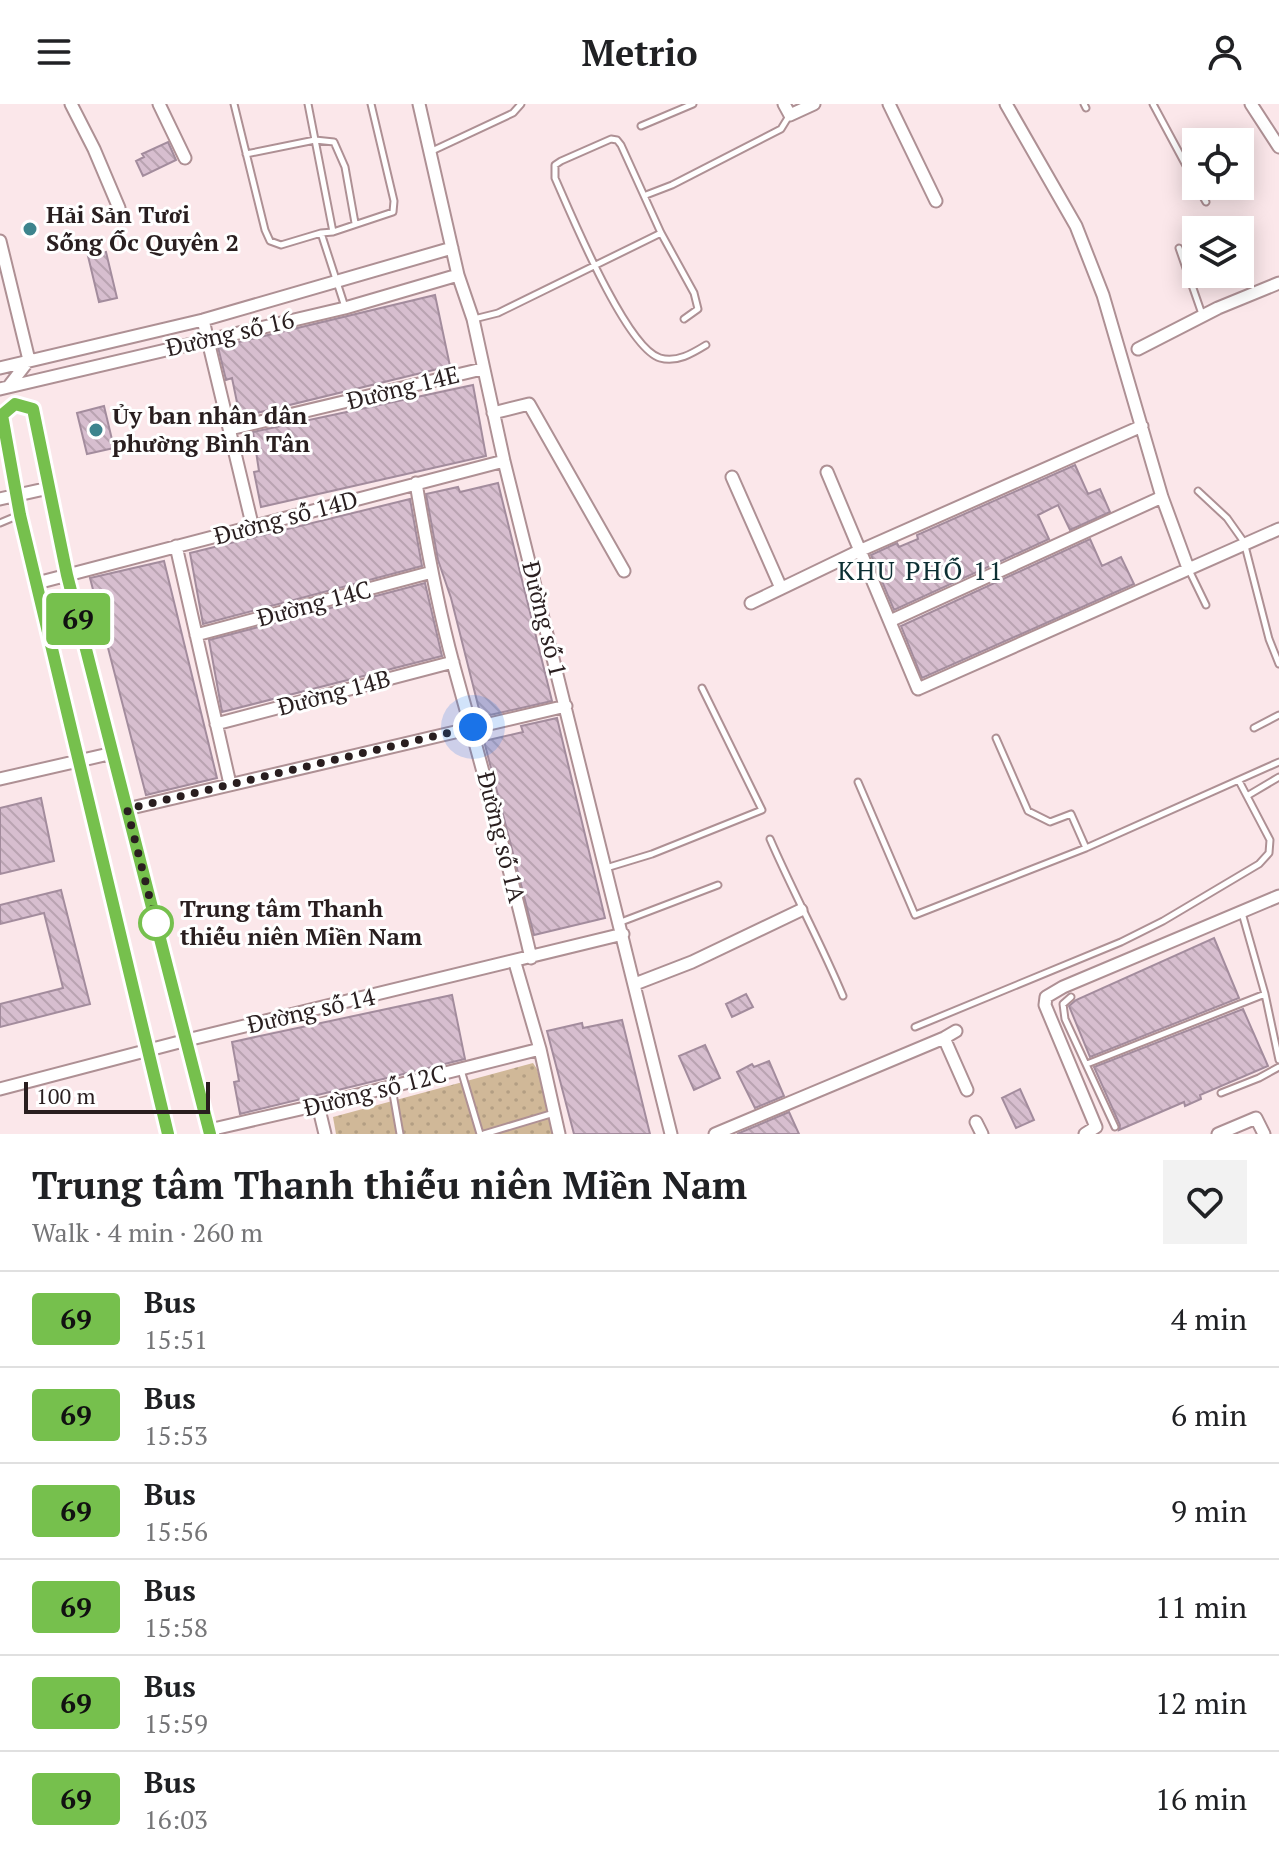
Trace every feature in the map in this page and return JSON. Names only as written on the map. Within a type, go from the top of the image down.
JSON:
[{"type":"street","points":[[71,104],[119,208]]},
{"type":"street","points":[[159,104],[185,158]]},
{"type":"street","name":"Đường số 1","points":[[419,104],[458,275],[473,319],[504,461],[671,1134]]},
{"type":"street","points":[[787,110],[814,104]]},
{"type":"street","points":[[889,104],[936,201]]},
{"type":"street","points":[[1006,104],[1076,226],[1103,295],[1162,497],[1188,568]]},
{"type":"street","points":[[1251,104],[1279,147]]},
{"type":"street","points":[[0,241],[29,360],[5,388],[15,404],[33,409],[67,575],[210,1132]]},
{"type":"street","name":"Đường số 16","points":[[0,368],[203,320],[452,248]]},
{"type":"street","name":"Đường số 16","points":[[5,388],[345,308],[458,275]]},
{"type":"street","points":[[1138,349],[1202,315],[1279,283]]},
{"type":"street","points":[[203,320],[253,528]]},
{"type":"street","points":[[102,344],[106,363]]},
{"type":"street","name":"Đường 14E","points":[[230,429],[482,369]]},
{"type":"street","points":[[15,404],[2,415],[20,515],[168,1134]]},
{"type":"street","points":[[493,413],[529,404],[624,571]]},
{"type":"street","points":[[751,603],[859,551],[1142,426]]},
{"type":"street","name":"Đường số 14D","points":[[37,583],[504,461]]},
{"type":"street","points":[[827,472],[918,689],[1279,529]]},
{"type":"street","points":[[732,477],[781,588]]},
{"type":"street","name":"Đường số 1A","points":[[416,483],[453,662],[473,727],[531,958]]},
{"type":"street","points":[[0,499],[49,488]]},
{"type":"street","points":[[890,621],[1162,497]]},
{"type":"street","points":[[176,546],[230,784]]},
{"type":"street","name":"Đường 14C","points":[[196,635],[432,572]]},
{"type":"street","name":"Đường 14B","points":[[216,724],[453,662]]},
{"type":"street","points":[[127,809],[566,706]]},
{"type":"street","points":[[0,779],[113,753]]},
{"type":"street","points":[[1085,1134],[1096,1127],[1045,1005],[1046,997],[1063,987],[1279,896]]},
{"type":"street","points":[[635,984],[692,962],[801,910]]},
{"type":"street","name":"Đường số 14","points":[[0,1089],[187,1040],[515,963],[621,928]]},
{"type":"street","points":[[515,963],[540,1049],[559,1134]]},
{"type":"street","points":[[715,1134],[743,1128],[956,1031]]},
{"type":"street","points":[[944,1038],[967,1090]]},
{"type":"street","name":"Đường số 12C","points":[[210,1132],[540,1049]]},
{"type":"street","points":[[318,1105],[325,1134]]},
{"type":"street","points":[[1218,1134],[1256,1118],[1264,1134]]},
{"type":"street","points":[[976,1122],[982,1134]]},
{"type":"lane","points":[[234,104],[265,230],[273,244],[281,245],[393,212],[394,201],[371,104]]},
{"type":"lane","points":[[308,104],[333,232]]},
{"type":"lane","points":[[431,151],[513,113],[521,104]]},
{"type":"lane","points":[[641,126],[693,104]]},
{"type":"lane","points":[[1153,104],[1182,157]]},
{"type":"lane","points":[[646,195],[672,185],[781,129],[787,110]]},
{"type":"lane","points":[[246,154],[315,140],[334,142],[345,167],[355,223]]},
{"type":"lane","points":[[684,319],[698,309],[696,301],[617,140],[604,142],[555,165],[555,178],[595,265],[633,336],[643,348],[659,358],[676,360],[706,345]]},
{"type":"lane","points":[[321,233],[345,308]]},
{"type":"lane","points":[[473,319],[498,313],[661,233]]},
{"type":"lane","points":[[1179,248],[1202,315]]},
{"type":"lane","points":[[1198,491],[1227,518],[1244,542],[1269,639],[1279,664]]},
{"type":"lane","points":[[0,523],[20,515]]},
{"type":"lane","points":[[1188,568],[1206,605]]},
{"type":"lane","points":[[606,868],[652,854],[762,810],[702,688]]},
{"type":"lane","points":[[1254,728],[1279,715]]},
{"type":"lane","points":[[996,738],[1028,811],[1050,822],[1071,814],[1086,848]]},
{"type":"lane","points":[[858,782],[915,915],[1086,848],[1279,762]]},
{"type":"lane","points":[[1247,796],[1279,777]]},
{"type":"lane","points":[[915,1027],[1121,942],[1259,864],[1269,853],[1270,840],[1239,781]]},
{"type":"lane","points":[[770,839],[843,996]]},
{"type":"lane","points":[[621,928],[718,885]]},
{"type":"lane","points":[[1242,912],[1265,994],[1279,1060]]},
{"type":"lane","points":[[1087,1064],[1265,994]]},
{"type":"lane","points":[[1071,997],[1063,1004],[1065,1019],[1115,1127]]},
{"type":"lane","points":[[1221,1093],[1279,1067]]},
{"type":"lane","points":[[461,1069],[482,1134],[554,1113]]},
{"type":"lane","points":[[391,1087],[400,1134]]},
{"type":"shaded area","points":[[533,1063],[554,1134],[336,1134],[333,1117]]},
{"type":"building","points":[[168,142],[176,160],[143,176],[136,161],[144,157],[142,154]]},
{"type":"building","points":[[106,252],[117,298],[99,302],[88,256]]},
{"type":"building","points":[[435,295],[450,366],[240,417],[232,378],[226,380],[218,347]]},
{"type":"building","points":[[473,385],[486,456],[261,507],[254,472],[259,471],[253,432]]},
{"type":"building","name":"Ủy ban nhân dân phường Bình Tân","points":[[104,406],[114,448],[87,454],[77,413]]},
{"type":"building","points":[[1075,465],[1088,494],[1100,489],[1110,512],[1070,530],[1058,505],[1038,515],[1049,539],[894,610],[871,555],[897,543],[899,547],[918,539],[917,535]]},
{"type":"building","points":[[498,483],[552,701],[481,717],[451,598],[438,560],[426,494],[458,487],[460,492]]},
{"type":"building","points":[[410,499],[422,566],[203,624],[190,553]]},
{"type":"building","points":[[1090,539],[1102,566],[1121,557],[1134,584],[922,678],[901,626]]},
{"type":"building","points":[[164,561],[217,778],[146,795],[90,578]]},
{"type":"building","points":[[425,583],[442,656],[222,712],[209,640]]},
{"type":"building","points":[[557,718],[605,918],[534,935],[484,741],[523,732],[521,726]]},
{"type":"building","points":[[41,798],[54,861],[0,874],[0,808]]},
{"type":"building","points":[[61,890],[90,1004],[0,1027],[0,1004],[63,988],[44,913],[0,924],[0,905]]},
{"type":"building","points":[[1214,938],[1239,998],[1090,1057],[1069,1006],[1076,1000]]},
{"type":"building","points":[[746,994],[753,1007],[732,1017],[726,1004]]},
{"type":"building","points":[[452,995],[465,1059],[240,1114],[234,1082],[239,1081],[232,1042]]},
{"type":"building","points":[[1243,1009],[1268,1066],[1200,1095],[1201,1099],[1185,1106],[1184,1102],[1119,1130],[1120,1125],[1094,1067]]},
{"type":"building","points":[[622,1020],[650,1134],[574,1134],[547,1031],[582,1023],[583,1028]]},
{"type":"building","points":[[705,1045],[720,1078],[694,1090],[679,1056]]},
{"type":"building","points":[[769,1061],[784,1096],[755,1108],[737,1072],[752,1064],[754,1067]]},
{"type":"building","points":[[1020,1089],[1034,1120],[1016,1128],[1002,1098]]},
{"type":"building","points":[[789,1112],[799,1134],[737,1134]]},
{"type":"bus line","name":"69","points":[[168,1134],[20,515],[2,415],[15,404],[33,409],[67,575],[210,1134]]},
{"type":"place","name":"Hải Sản Tươi Sống Ốc Quyên 2","points":[[30,229]]},
{"type":"place","name":"Ủy ban nhân dân phường Bình Tân","points":[[96,430]]},
{"type":"place","name":"Trung tâm Thanh thiếu niên Miền Nam","points":[[156,923]]},
{"type":"district","name":"KHU PHỐ 11","points":[[921,571]]},
{"type":"route","points":[[156,923],[127,809],[473,727]]}]
